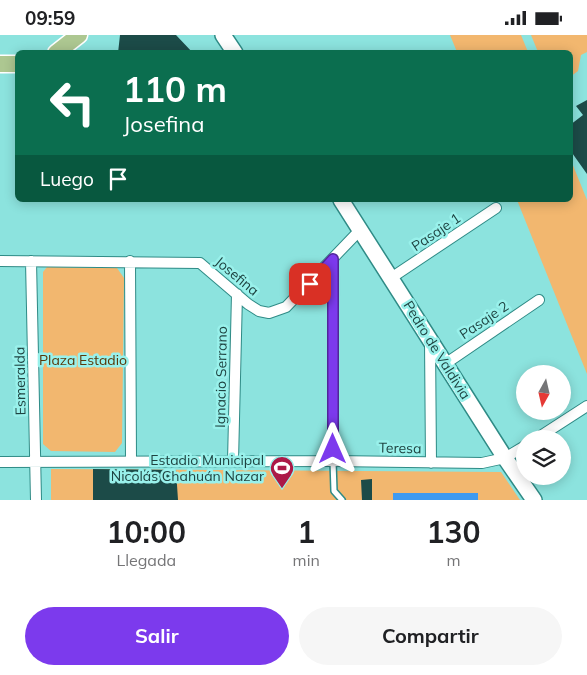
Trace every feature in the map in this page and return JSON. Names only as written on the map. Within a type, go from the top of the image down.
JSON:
[{"type":"main road","points":[[60,50],[79,35]]},
{"type":"main road","points":[[0,65],[15,64]]},
{"type":"street","points":[[223,35],[233,50]]},
{"type":"street","name":"Pedro de Valdivia","points":[[342,202],[505,458],[534,500]]},
{"type":"street","name":"Pasaje 1","points":[[391,279],[496,209]]},
{"type":"street","name":"Josefina","points":[[0,261],[200,263],[260,311],[269,313],[286,307],[361,229]]},
{"type":"street","points":[[333,259],[333,461]]},
{"type":"street","name":"Esmeralda","points":[[31,261],[36,500]]},
{"type":"street","points":[[130,261],[132,461]]},
{"type":"street","name":"Ignacio Serrano","points":[[233,461],[237,294]]},
{"type":"street","name":"Pasaje 2","points":[[445,364],[539,299]]},
{"type":"street","points":[[430,340],[431,463]]},
{"type":"street","points":[[550,430],[587,406]]},
{"type":"street","name":"Teresa","points":[[0,462],[333,461],[482,463],[505,458],[516,451]]},
{"type":"lane","points":[[333,461],[334,491],[342,500]]},
{"type":"green space","points":[[450,35],[521,35],[527,50],[456,50]]},
{"type":"green space","points":[[531,35],[587,35],[587,52],[581,55],[578,71],[573,75],[573,50],[537,50]]},
{"type":"green space","points":[[573,165],[587,200],[587,374],[518,202],[573,202]]},
{"type":"green space","name":"Plaza Estadio","points":[[47,267],[117,268],[124,278],[122,443],[115,452],[51,451],[43,444],[43,272]]},
{"type":"green space","name":"Estadio Municipal Nicolás Chahuán Nazar","points":[[51,469],[501,472],[520,500],[51,500]]},
{"type":"water","points":[[393,493],[478,493],[478,500],[393,500]]},
{"type":"building","points":[[120,35],[176,35],[190,50],[118,50]]},
{"type":"building","points":[[587,100],[587,174],[573,154],[573,123],[583,115],[576,106]]},
{"type":"building","points":[[93,469],[176,470],[178,500],[93,500]]},
{"type":"building","points":[[372,479],[372,500],[362,500],[361,480]]},
{"type":"place","name":"Estadio Municipal Nicolás Chahuán Nazar","points":[[282,489]]},
{"type":"route","points":[[310,284],[333,259],[333,449]]}]
